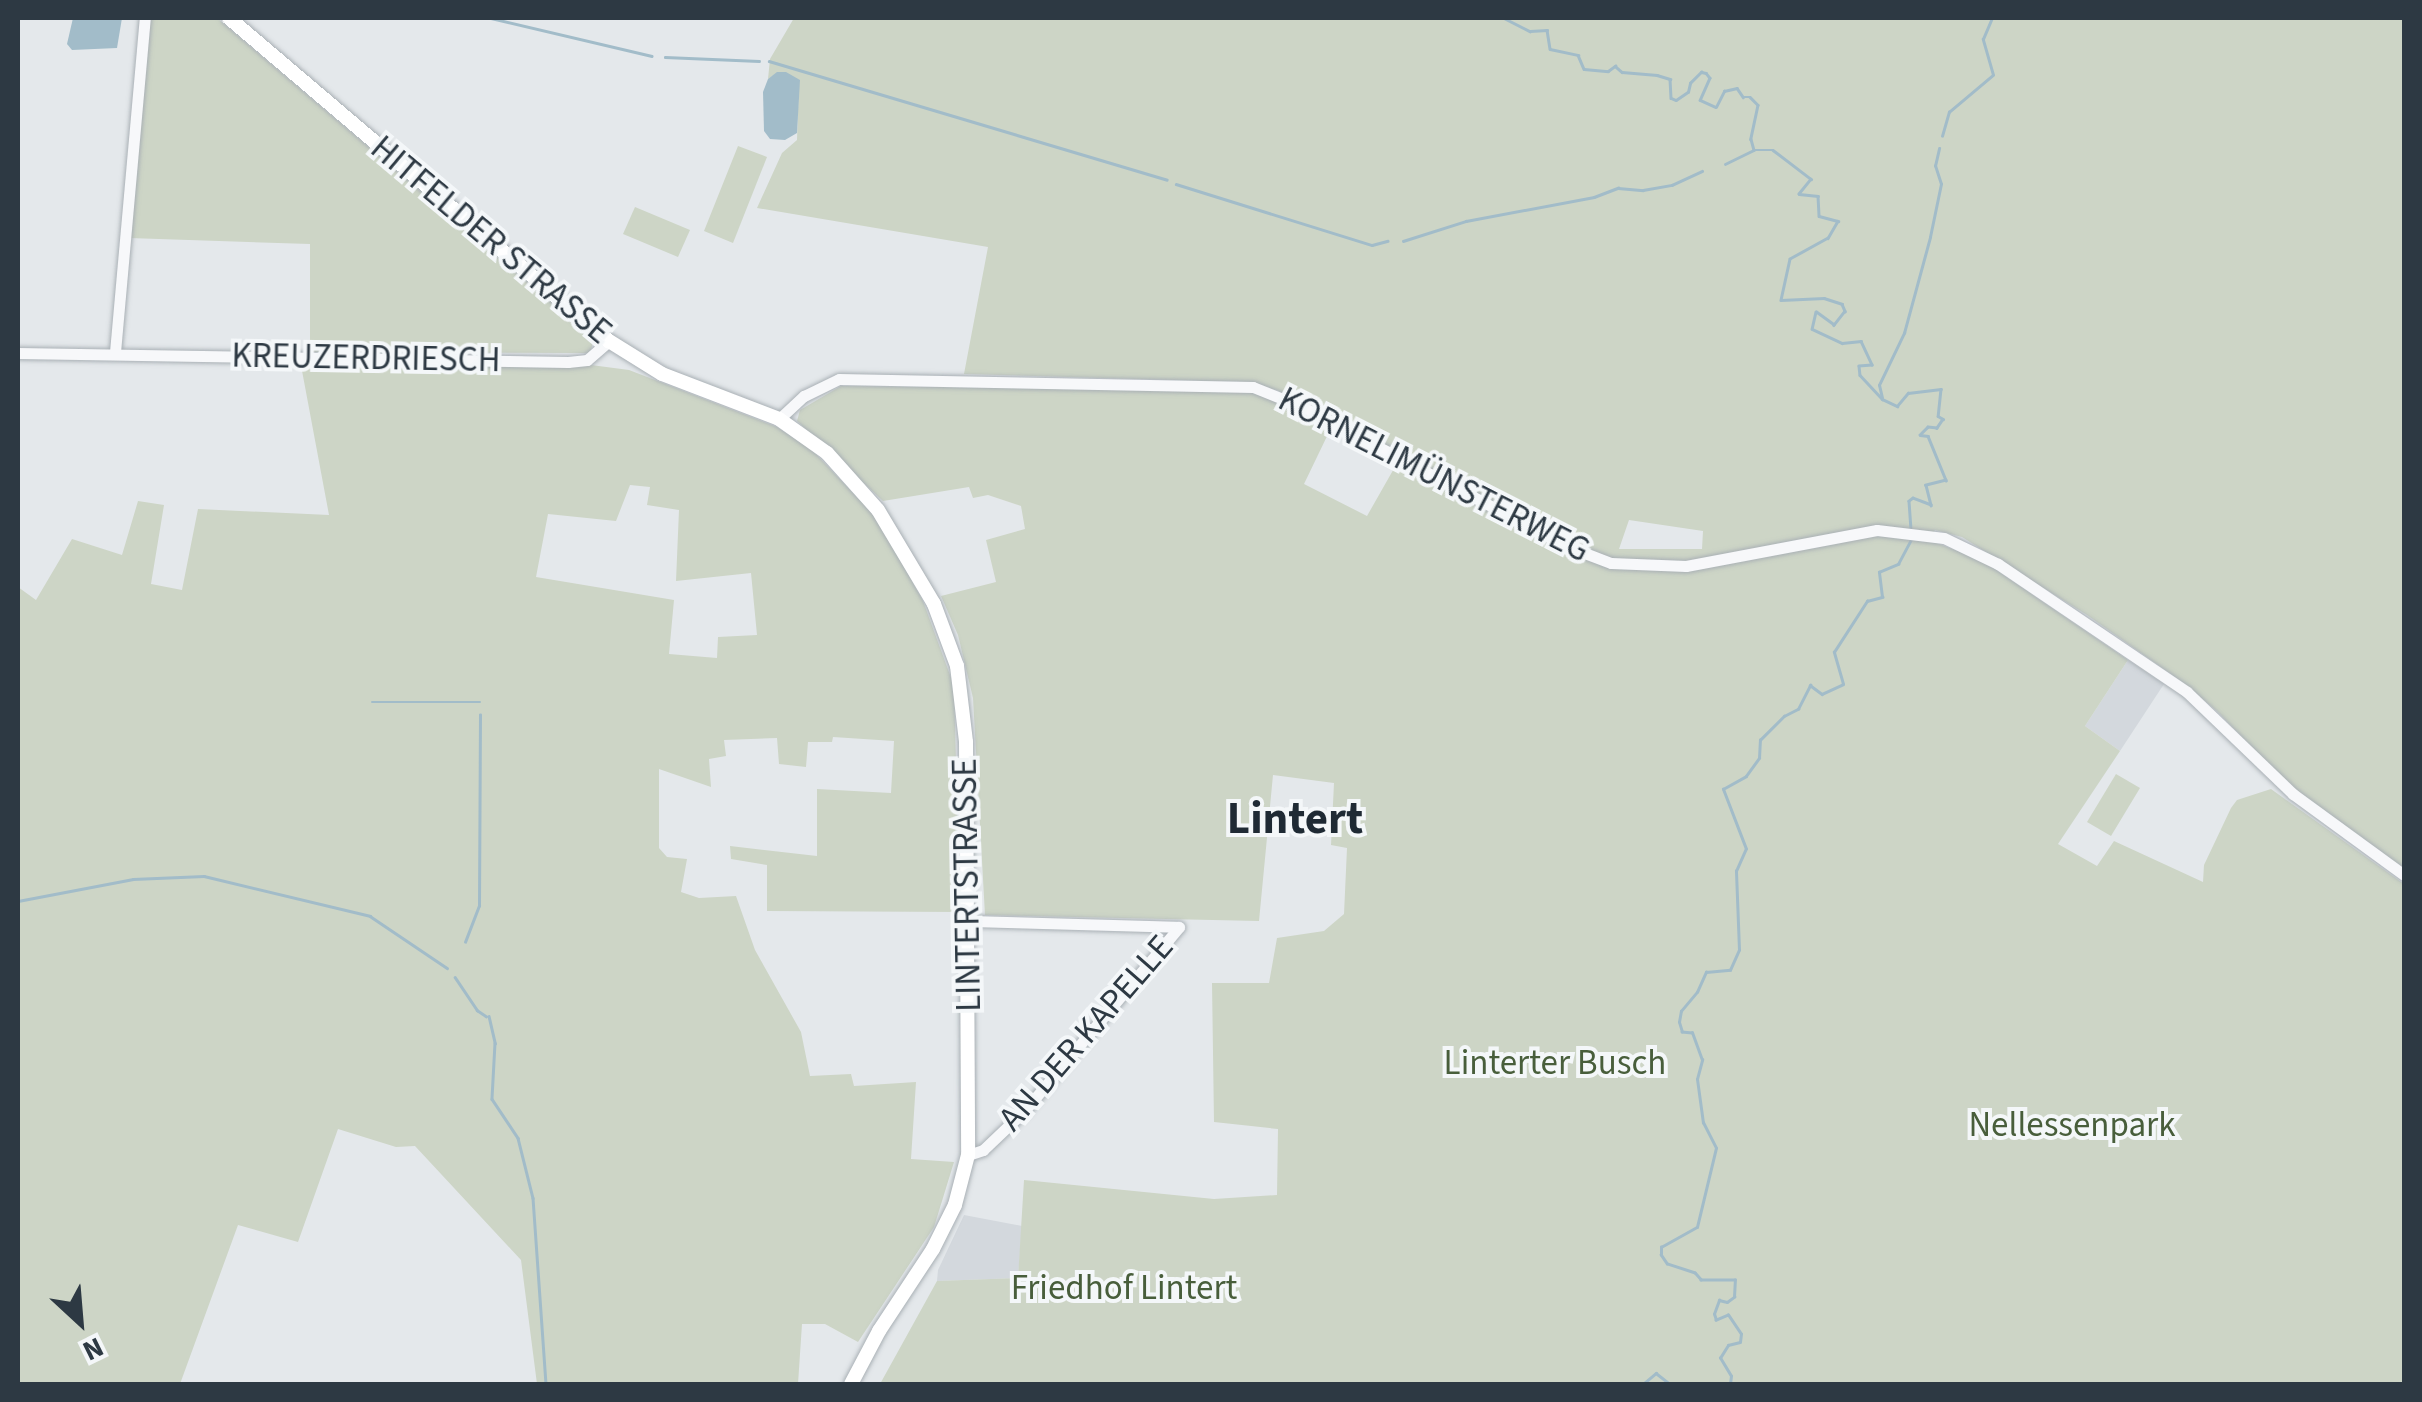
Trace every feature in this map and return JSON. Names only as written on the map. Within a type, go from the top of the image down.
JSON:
[{"type":"main road","name":"HITFELDER STRASSE","points":[[230,18],[609,341],[662,374],[779,420]]},
{"type":"main road","name":"LINTERTSTRASSE","points":[[779,420],[827,453],[878,510],[918,572],[957,666],[966,742],[968,1155],[955,1205],[933,1250],[879,1331],[851,1384]]},
{"type":"street","points":[[114,352],[145,18]]},
{"type":"street","name":"KREUZERDRIESCH","points":[[18,353],[568,362],[587,360],[609,341]]},
{"type":"street","name":"KORNELIMÜNSTERWEG","points":[[779,420],[804,396],[839,379],[1253,387],[1302,407],[1569,547],[1610,563],[1686,566],[1848,533],[1897,530],[1957,543],[1998,564],[2187,692],[2293,794],[2404,875]]},
{"type":"street","name":"AN DER KAPELLE","points":[[968,921],[1179,927],[1024,1110],[982,1150],[968,1155]]},
{"type":"shaded area","points":[[2128,660],[2164,684],[2120,751],[2085,726]]},
{"type":"shaded area","points":[[964,1215],[1022,1226],[1018,1278],[937,1281],[938,1270]]},
{"type":"green space","points":[[150,18],[217,18],[594,339],[590,353],[310,352],[310,244],[129,238]]},
{"type":"green space","points":[[794,18],[2404,18],[2404,870],[2284,781],[2218,712],[2185,684],[2087,615],[1962,537],[1935,530],[1929,540],[1983,561],[2128,660],[2085,726],[2120,751],[2058,844],[2097,866],[2114,841],[2203,882],[2204,865],[2231,808],[2237,800],[2271,789],[2404,884],[2404,1384],[880,1384],[937,1281],[1018,1278],[1024,1180],[1214,1199],[1277,1195],[1278,1129],[1214,1122],[1212,983],[1269,983],[1277,938],[1324,931],[1344,914],[1347,848],[1331,845],[1334,783],[1273,775],[1259,921],[985,915],[973,698],[958,635],[941,596],[996,582],[986,540],[1025,529],[1021,506],[988,495],[973,498],[969,487],[883,501],[797,421],[800,410],[841,386],[1242,390],[1275,400],[1330,430],[1304,484],[1367,516],[1396,465],[1591,562],[1594,554],[1277,390],[1242,382],[964,374],[988,247],[757,208],[782,153],[797,140],[799,80],[777,73],[768,79],[770,59]],"holes":[[[1629,520],[1703,531],[1702,549],[1619,549]]]},
{"type":"green space","points":[[738,146],[767,157],[733,243],[704,231]]},
{"type":"green space","points":[[635,207],[690,230],[678,257],[623,234]]},
{"type":"green space","points":[[300,360],[591,365],[629,370],[777,427],[811,449],[877,518],[923,601],[954,686],[960,912],[767,911],[767,865],[731,859],[730,846],[817,856],[817,789],[891,793],[894,741],[833,737],[832,742],[808,742],[806,767],[779,764],[777,738],[724,740],[726,756],[709,759],[711,787],[659,769],[659,848],[667,857],[687,859],[681,892],[699,898],[736,896],[755,950],[801,1032],[810,1076],[851,1074],[854,1086],[916,1082],[911,1159],[954,1162],[934,1227],[858,1342],[825,1324],[802,1324],[798,1384],[537,1384],[521,1260],[415,1146],[396,1147],[338,1129],[298,1242],[238,1225],[180,1384],[18,1384],[18,587],[36,600],[72,539],[122,555],[138,501],[164,505],[151,584],[182,590],[198,509],[329,515]],"holes":[[[630,485],[650,487],[647,505],[679,510],[676,581],[751,573],[757,635],[718,637],[717,658],[669,654],[674,600],[536,577],[548,514],[616,521]]]},
{"type":"green space","points":[[2116,774],[2140,788],[2111,836],[2087,822]]},
{"type":"water","points":[[73,18],[122,18],[117,48],[72,50],[67,44]]},
{"type":"water","points":[[777,72],[800,80],[797,133],[785,140],[770,139],[764,131],[763,92],[768,79]]},
{"type":"waterway","points":[[491,18],[652,56]]},
{"type":"waterway","points":[[1504,18],[1530,31],[1547,30],[1550,49],[1578,55],[1584,69],[1608,71],[1615,66],[1622,72],[1670,79],[1671,98],[1676,100],[1688,92],[1690,83],[1701,72],[1706,73],[1710,78],[1700,100],[1716,107],[1724,91],[1737,88],[1743,97],[1750,97],[1758,105],[1751,139],[1754,150],[1773,150],[1811,179],[1799,194],[1818,196],[1819,216],[1838,221],[1828,238],[1790,259],[1781,300],[1824,298],[1842,304],[1845,311],[1834,325],[1816,312],[1812,329],[1842,343],[1861,341],[1872,365],[1859,366],[1860,375],[1882,399],[1897,406],[1908,393],[1941,389],[1938,416],[1943,419],[1937,428],[1928,427],[1920,435],[1928,436],[1946,480],[1926,485],[1931,505],[1913,498],[1909,501],[1911,527]]},
{"type":"waterway","points":[[1942,136],[1949,112],[1993,75],[1983,39],[1992,18]]},
{"type":"waterway","points":[[665,57],[759,61]]},
{"type":"waterway","points":[[769,61],[1167,180]]},
{"type":"waterway","points":[[1882,398],[1879,385],[1904,333],[1930,237],[1941,184],[1935,166],[1939,148]]},
{"type":"waterway","points":[[1725,164],[1754,150]]},
{"type":"waterway","points":[[1403,241],[1466,221],[1594,197],[1618,188],[1643,190],[1672,185],[1702,171]]},
{"type":"waterway","points":[[1176,184],[1372,245],[1387,241]]},
{"type":"waterway","points":[[1730,1384],[1731,1376],[1720,1358],[1728,1345],[1740,1342],[1741,1334],[1728,1315],[1716,1320],[1714,1314],[1719,1300],[1727,1302],[1734,1297],[1735,1280],[1701,1280],[1695,1273],[1667,1264],[1661,1255],[1661,1247],[1697,1227],[1716,1148],[1703,1123],[1697,1079],[1702,1060],[1692,1033],[1682,1032],[1679,1022],[1681,1011],[1697,992],[1706,972],[1730,970],[1739,950],[1736,871],[1746,849],[1723,789],[1746,776],[1759,758],[1760,740],[1784,716],[1798,709],[1810,685],[1822,694],[1843,684],[1834,652],[1867,601],[1882,597],[1879,572],[1898,564],[1911,540]]},
{"type":"waterway","points":[[372,702],[480,702]]},
{"type":"waterway","points":[[465,942],[479,906],[480,715]]},
{"type":"waterway","points":[[18,901],[133,879],[204,876],[370,916],[447,968]]},
{"type":"waterway","points":[[455,977],[477,1010],[486,1016]]},
{"type":"waterway","points":[[489,1016],[495,1043],[492,1099],[518,1138],[533,1198],[546,1384]]},
{"type":"waterway","points":[[1643,1384],[1656,1373],[1670,1384]]},
{"type":"district","name":"Lintert","points":[[1295,820]]},
{"type":"park label","name":"Linterter Busch","points":[[1555,1063]]},
{"type":"park label","name":"Nellessenpark","points":[[2072,1125]]},
{"type":"park label","name":"Friedhof Lintert","points":[[1124,1288]]}]
